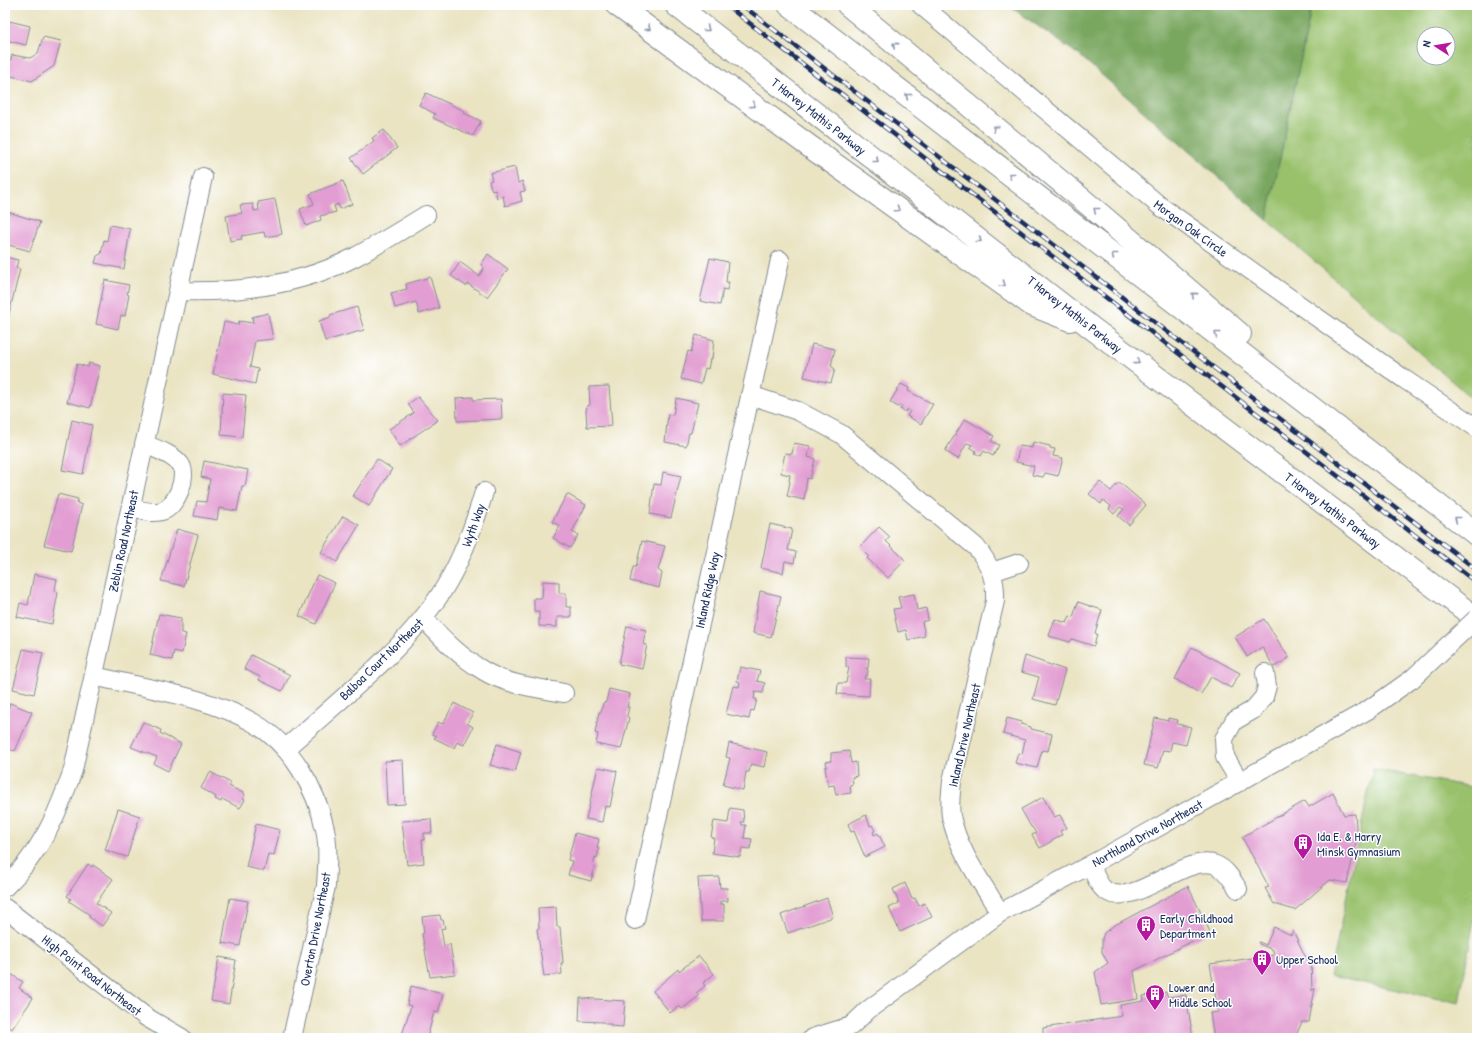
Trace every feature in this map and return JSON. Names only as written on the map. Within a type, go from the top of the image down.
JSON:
[{"type":"highway","points":[[616,5],[809,146],[1032,305],[1093,329]]},
{"type":"highway","name":"T Harvey Mathis Parkway","points":[[676,5],[1093,329],[1477,618]]},
{"type":"highway","points":[[789,5],[1477,534]]},
{"type":"highway","points":[[848,5],[1101,215],[1436,503]]},
{"type":"street","name":"Morgan Oak Circle","points":[[921,5],[1160,206],[1404,379],[1477,428]]},
{"type":"street","name":"Zeblin Road Northeast","points":[[5,887],[31,858],[47,833],[59,810],[73,770],[203,177]]},
{"type":"street","points":[[178,290],[211,292],[243,290],[302,278],[352,258],[426,215]]},
{"type":"street","name":"Inland Ridge Way","points":[[635,920],[780,260]]},
{"type":"street","name":"Inland Drive Northeast","points":[[750,395],[798,410],[841,434],[976,547],[986,558],[996,587],[995,601],[952,781],[950,799],[951,815],[958,841],[1000,913]]},
{"type":"street","points":[[131,508],[154,512],[163,511],[170,505],[183,481],[183,470],[174,458],[144,444]]},
{"type":"street","name":"Wyth Way","points":[[461,557],[474,526],[484,492]]},
{"type":"street","name":"Balboa Court Northeast","points":[[285,749],[392,652],[423,618],[443,590],[461,557]]},
{"type":"street","points":[[992,572],[1019,563]]},
{"type":"street","points":[[423,618],[453,650],[484,672],[512,682],[564,693]]},
{"type":"street","name":"Northland Drive Northeast","points":[[812,1038],[844,1034],[868,1010],[1000,913],[1091,865],[1368,710],[1412,679],[1477,618]]},
{"type":"street","points":[[1240,782],[1225,757],[1224,739],[1234,721],[1253,710],[1264,697],[1267,686],[1265,673]]},
{"type":"street","name":"Overton Drive Northeast","points":[[94,676],[199,701],[225,709],[254,723],[285,749],[302,772],[316,800],[325,830],[328,861],[326,886],[292,1038]]},
{"type":"street","points":[[1091,865],[1104,890],[1113,894],[1127,894],[1143,889],[1200,863],[1216,865],[1226,872],[1238,889]]},
{"type":"street","name":"High Point Road Northeast","points":[[5,908],[146,1017],[182,1038]]},
{"type":"green space","points":[[1008,5],[1312,5],[1267,220],[1079,55]]},
{"type":"green space","points":[[1312,5],[1477,5],[1477,403],[1267,220]]},
{"type":"green space","points":[[1373,769],[1477,788],[1477,903],[1459,1003],[1330,976]]},
{"type":"building","points":[[5,20],[30,26],[26,45],[5,40]]},
{"type":"building","points":[[43,37],[61,41],[54,66],[32,81],[7,75],[12,55],[30,58],[38,53]]},
{"type":"building","points":[[426,93],[465,111],[464,113],[481,121],[473,136],[433,118],[435,114],[419,105]]},
{"type":"building","points":[[384,130],[397,148],[363,174],[351,158],[374,141],[372,138]]},
{"type":"building","points":[[515,167],[518,183],[522,181],[525,191],[520,192],[522,201],[505,206],[503,196],[497,198],[495,190],[492,191],[489,181],[492,180],[490,173]]},
{"type":"building","points":[[343,181],[352,204],[340,209],[338,204],[334,206],[336,212],[320,216],[321,220],[306,226],[300,209],[314,204],[310,194]]},
{"type":"building","points":[[275,199],[282,234],[265,237],[264,232],[241,236],[242,239],[230,241],[226,216],[242,213],[240,205],[253,204],[254,211],[259,210],[258,202]]},
{"type":"building","points":[[5,211],[40,222],[30,251],[5,244]]},
{"type":"building","points":[[110,225],[130,229],[124,269],[95,263],[97,256],[101,254],[104,240],[107,241]]},
{"type":"building","points":[[488,254],[508,269],[487,297],[468,284],[466,286],[451,276],[460,262],[479,276],[484,268],[481,265]]},
{"type":"building","points":[[5,257],[18,260],[16,268],[20,269],[8,318],[5,317]]},
{"type":"building","points":[[710,258],[728,262],[726,282],[729,282],[727,290],[723,289],[720,305],[700,301]]},
{"type":"building","points":[[430,277],[439,308],[419,314],[416,302],[395,308],[391,293],[407,289],[406,284]]},
{"type":"building","points":[[105,280],[129,285],[127,294],[129,295],[125,316],[121,315],[118,329],[96,324]]},
{"type":"building","points":[[357,307],[364,330],[325,341],[319,321],[331,317],[330,315]]},
{"type":"building","points":[[268,313],[273,339],[255,341],[250,367],[258,369],[255,384],[213,374],[224,322],[238,325],[239,321],[253,323],[252,317]]},
{"type":"building","points":[[696,335],[714,340],[712,359],[710,359],[708,369],[705,368],[701,384],[681,379],[688,351],[691,352]]},
{"type":"building","points":[[812,344],[835,349],[831,366],[835,369],[831,383],[804,377]]},
{"type":"building","points":[[89,363],[100,366],[90,408],[67,402],[77,364],[88,367]]},
{"type":"building","points":[[901,384],[909,388],[908,391],[933,404],[921,424],[907,416],[910,411],[907,409],[906,412],[900,409],[902,406],[900,405],[898,407],[890,402]]},
{"type":"building","points":[[609,386],[612,426],[587,427],[586,411],[587,406],[590,405],[589,387]]},
{"type":"building","points":[[223,393],[246,395],[242,437],[221,435]]},
{"type":"building","points":[[418,397],[438,420],[400,446],[389,429],[414,413],[408,404]]},
{"type":"building","points":[[473,397],[473,400],[501,399],[502,419],[457,421],[456,398]]},
{"type":"building","points":[[676,398],[698,403],[691,433],[689,433],[686,446],[665,442],[668,414],[673,415]]},
{"type":"building","points":[[965,419],[994,436],[991,441],[999,445],[993,456],[984,451],[981,456],[975,453],[976,451],[970,447],[972,445],[967,443],[958,459],[945,451]]},
{"type":"building","points":[[72,420],[92,425],[83,474],[62,470]]},
{"type":"building","points":[[1033,442],[1050,446],[1050,448],[1055,449],[1053,456],[1063,458],[1058,476],[1045,473],[1043,477],[1032,475],[1034,466],[1016,462],[1020,446],[1032,448]]},
{"type":"building","points":[[794,443],[810,446],[808,457],[815,459],[810,479],[807,478],[804,500],[787,496],[790,475],[781,473],[785,453],[792,454]]},
{"type":"building","points":[[377,459],[392,469],[369,506],[353,496]]},
{"type":"building","points":[[204,461],[248,470],[245,486],[242,486],[237,511],[219,508],[217,520],[194,516],[197,501],[206,502],[210,479],[201,477]]},
{"type":"building","points":[[663,472],[681,476],[671,518],[650,514],[654,484],[661,485]]},
{"type":"building","points":[[1100,482],[1111,491],[1119,482],[1146,505],[1129,525],[1118,516],[1124,509],[1120,507],[1114,514],[1109,509],[1111,506],[1103,500],[1101,504],[1089,494]]},
{"type":"building","points":[[58,494],[78,499],[77,503],[82,505],[71,551],[44,545]]},
{"type":"building","points":[[567,494],[586,505],[572,532],[578,535],[570,548],[553,538],[560,526],[552,522]]},
{"type":"building","points":[[343,516],[359,525],[337,562],[321,552]]},
{"type":"building","points":[[770,524],[792,529],[788,550],[796,552],[794,563],[785,561],[783,573],[761,568]]},
{"type":"building","points":[[879,527],[890,537],[886,541],[905,560],[888,578],[867,558],[869,556],[860,547]]},
{"type":"building","points":[[177,529],[198,535],[184,586],[161,581]]},
{"type":"building","points":[[642,541],[665,546],[658,570],[662,573],[659,588],[630,581],[633,567],[636,567]]},
{"type":"building","points":[[34,574],[57,579],[55,590],[58,593],[52,624],[17,617],[20,603],[28,605]]},
{"type":"building","points":[[317,575],[335,583],[316,624],[299,616]]},
{"type":"building","points":[[543,581],[559,582],[559,593],[566,593],[566,607],[571,607],[571,617],[557,617],[557,627],[539,626],[539,611],[534,611],[534,598],[542,598]]},
{"type":"building","points":[[760,591],[781,596],[771,637],[753,633]]},
{"type":"building","points":[[914,594],[917,610],[926,608],[928,620],[922,622],[925,636],[908,640],[906,630],[898,632],[893,609],[901,608],[898,597]]},
{"type":"building","points":[[1078,602],[1102,610],[1095,633],[1097,634],[1094,646],[1072,639],[1070,642],[1049,636],[1055,619],[1067,623],[1070,616],[1073,617]]},
{"type":"building","points":[[159,614],[181,618],[181,633],[186,634],[182,653],[174,651],[172,660],[150,655]]},
{"type":"building","points":[[1264,619],[1289,658],[1274,667],[1262,647],[1247,657],[1235,637]]},
{"type":"building","points":[[627,626],[646,630],[643,644],[647,645],[642,669],[619,664]]},
{"type":"building","points":[[1192,647],[1240,673],[1231,688],[1211,677],[1201,694],[1175,679]]},
{"type":"building","points":[[23,649],[43,653],[34,694],[13,689]]},
{"type":"building","points":[[251,655],[290,675],[282,691],[259,680],[260,677],[244,669]]},
{"type":"building","points":[[1025,656],[1065,670],[1055,705],[1033,699],[1039,677],[1021,672]]},
{"type":"building","points":[[846,657],[869,658],[868,668],[866,668],[868,670],[867,676],[865,676],[864,679],[870,679],[869,696],[837,694],[838,683],[846,683],[849,667],[846,667]]},
{"type":"building","points":[[740,667],[760,671],[757,681],[765,683],[763,693],[755,692],[754,699],[757,699],[754,711],[751,710],[749,719],[726,714],[733,686],[739,687],[740,682],[737,681]]},
{"type":"building","points":[[609,689],[630,694],[627,707],[629,707],[627,716],[629,718],[621,749],[596,744],[598,734],[595,733],[599,712],[601,712],[603,703],[606,702]]},
{"type":"building","points":[[10,703],[32,712],[15,751],[5,748],[5,710],[7,711]]},
{"type":"building","points":[[454,703],[473,713],[467,723],[473,727],[464,745],[457,742],[454,748],[434,738],[436,736],[432,734],[438,722],[443,724]]},
{"type":"building","points":[[1007,718],[1022,722],[1021,724],[1031,727],[1031,729],[1052,734],[1048,751],[1042,750],[1037,768],[1015,763],[1018,753],[1022,754],[1025,740],[1003,734]]},
{"type":"building","points":[[1155,718],[1168,721],[1168,718],[1178,720],[1177,724],[1191,727],[1186,745],[1172,742],[1170,751],[1163,750],[1158,768],[1144,765]]},
{"type":"building","points":[[143,722],[161,730],[160,733],[181,744],[168,771],[154,764],[157,757],[131,747]]},
{"type":"building","points":[[729,743],[767,752],[764,767],[751,764],[749,772],[746,772],[743,790],[723,785],[730,758],[726,757]]},
{"type":"building","points":[[497,744],[521,752],[515,772],[490,765]]},
{"type":"building","points":[[849,751],[851,763],[856,762],[857,776],[852,777],[853,784],[850,785],[851,793],[836,795],[834,785],[828,786],[825,767],[827,767],[826,762],[831,761],[831,753]]},
{"type":"building","points":[[403,760],[405,804],[387,805],[385,761]]},
{"type":"building","points":[[598,767],[617,771],[610,807],[605,806],[602,822],[586,819]]},
{"type":"building","points":[[210,772],[231,783],[229,786],[245,794],[243,799],[245,800],[240,808],[222,799],[221,802],[215,799],[216,797],[201,788]]},
{"type":"building","name":"Ida E. & Harry Minsk Gymnasium","points":[[1333,793],[1344,815],[1355,814],[1357,839],[1347,883],[1330,880],[1295,910],[1274,904],[1265,888],[1269,887],[1242,837],[1305,801],[1309,807]]},
{"type":"building","points":[[1043,797],[1054,817],[1060,815],[1067,828],[1060,831],[1062,835],[1040,848],[1032,835],[1036,833],[1021,809]]},
{"type":"building","points":[[730,808],[743,810],[744,822],[741,822],[742,825],[746,825],[744,838],[752,839],[750,849],[742,848],[740,857],[712,853],[714,838],[711,837],[714,821],[728,823]]},
{"type":"building","points":[[118,809],[140,816],[127,857],[105,850]]},
{"type":"building","points":[[866,815],[870,826],[872,825],[875,831],[873,832],[874,835],[878,833],[885,847],[865,857],[854,831],[851,832],[848,824]]},
{"type":"building","points":[[431,819],[432,833],[424,833],[424,840],[422,840],[424,863],[407,865],[402,821]]},
{"type":"building","points":[[256,824],[280,830],[274,855],[268,854],[264,871],[246,867]]},
{"type":"building","points":[[575,833],[599,839],[597,848],[599,849],[597,858],[595,857],[593,866],[595,867],[591,881],[568,875],[572,861],[568,860]]},
{"type":"building","points":[[88,864],[92,867],[93,865],[113,879],[96,903],[111,913],[102,926],[89,917],[90,915],[69,901],[71,899],[67,896]]},
{"type":"building","points":[[719,877],[720,888],[727,888],[728,901],[720,901],[720,904],[724,904],[724,921],[701,921],[698,878]]},
{"type":"building","points":[[905,883],[912,899],[915,898],[919,906],[925,903],[932,917],[900,932],[889,908],[899,903],[893,889]]},
{"type":"building","name":"Early Childhood Department","points":[[1188,886],[1210,932],[1134,971],[1138,999],[1101,1005],[1095,972],[1108,963],[1102,952],[1102,939],[1104,933],[1113,926]]},
{"type":"building","points":[[230,898],[248,901],[240,946],[222,943]]},
{"type":"building","points":[[827,898],[833,917],[788,933],[781,915]]},
{"type":"building","points":[[556,907],[557,927],[560,927],[563,963],[561,963],[562,974],[544,976],[537,929],[539,928],[538,908]]},
{"type":"building","points":[[440,915],[445,928],[441,929],[444,946],[450,944],[455,974],[430,977],[422,934],[424,933],[422,917]]},
{"type":"building","name":"Upper School","points":[[1274,927],[1291,935],[1293,931],[1307,960],[1311,959],[1312,991],[1315,988],[1309,1022],[1302,1022],[1295,1038],[1214,1038],[1210,1013],[1218,1012],[1210,964],[1274,955],[1273,950],[1259,944],[1259,942],[1266,945]]},
{"type":"building","points":[[699,956],[714,974],[703,983],[705,986],[696,993],[699,996],[682,1009],[679,1006],[670,1013],[653,991],[678,969],[679,971]]},
{"type":"building","points":[[219,957],[236,960],[229,1004],[211,1001]]},
{"type":"building","points":[[5,970],[23,982],[19,988],[33,998],[12,1029],[5,1024]]},
{"type":"building","points":[[411,986],[443,994],[438,1013],[434,1012],[427,1038],[401,1038],[411,1006],[407,1005]]},
{"type":"building","name":"Lower and Middle School","points":[[1166,992],[1168,997],[1186,995],[1193,1038],[1043,1038],[1043,1028],[1122,1016],[1120,1005],[1144,1001],[1143,996]]},
{"type":"building","points":[[580,998],[625,1001],[623,1027],[611,1026],[611,1024],[605,1024],[603,1022],[579,1021]]},
{"type":"railway","points":[[726,5],[1477,583]]},
{"type":"railway","points":[[742,5],[1477,570]]},
{"type":"place","name":"Ida E. & Harry Minsk Gymnasium","points":[[1303,860]]},
{"type":"place","name":"Early Childhood Department","points":[[1146,942]]},
{"type":"place","name":"Upper School","points":[[1262,976]]},
{"type":"place","name":"Lower and Middle School","points":[[1155,1011]]}]
